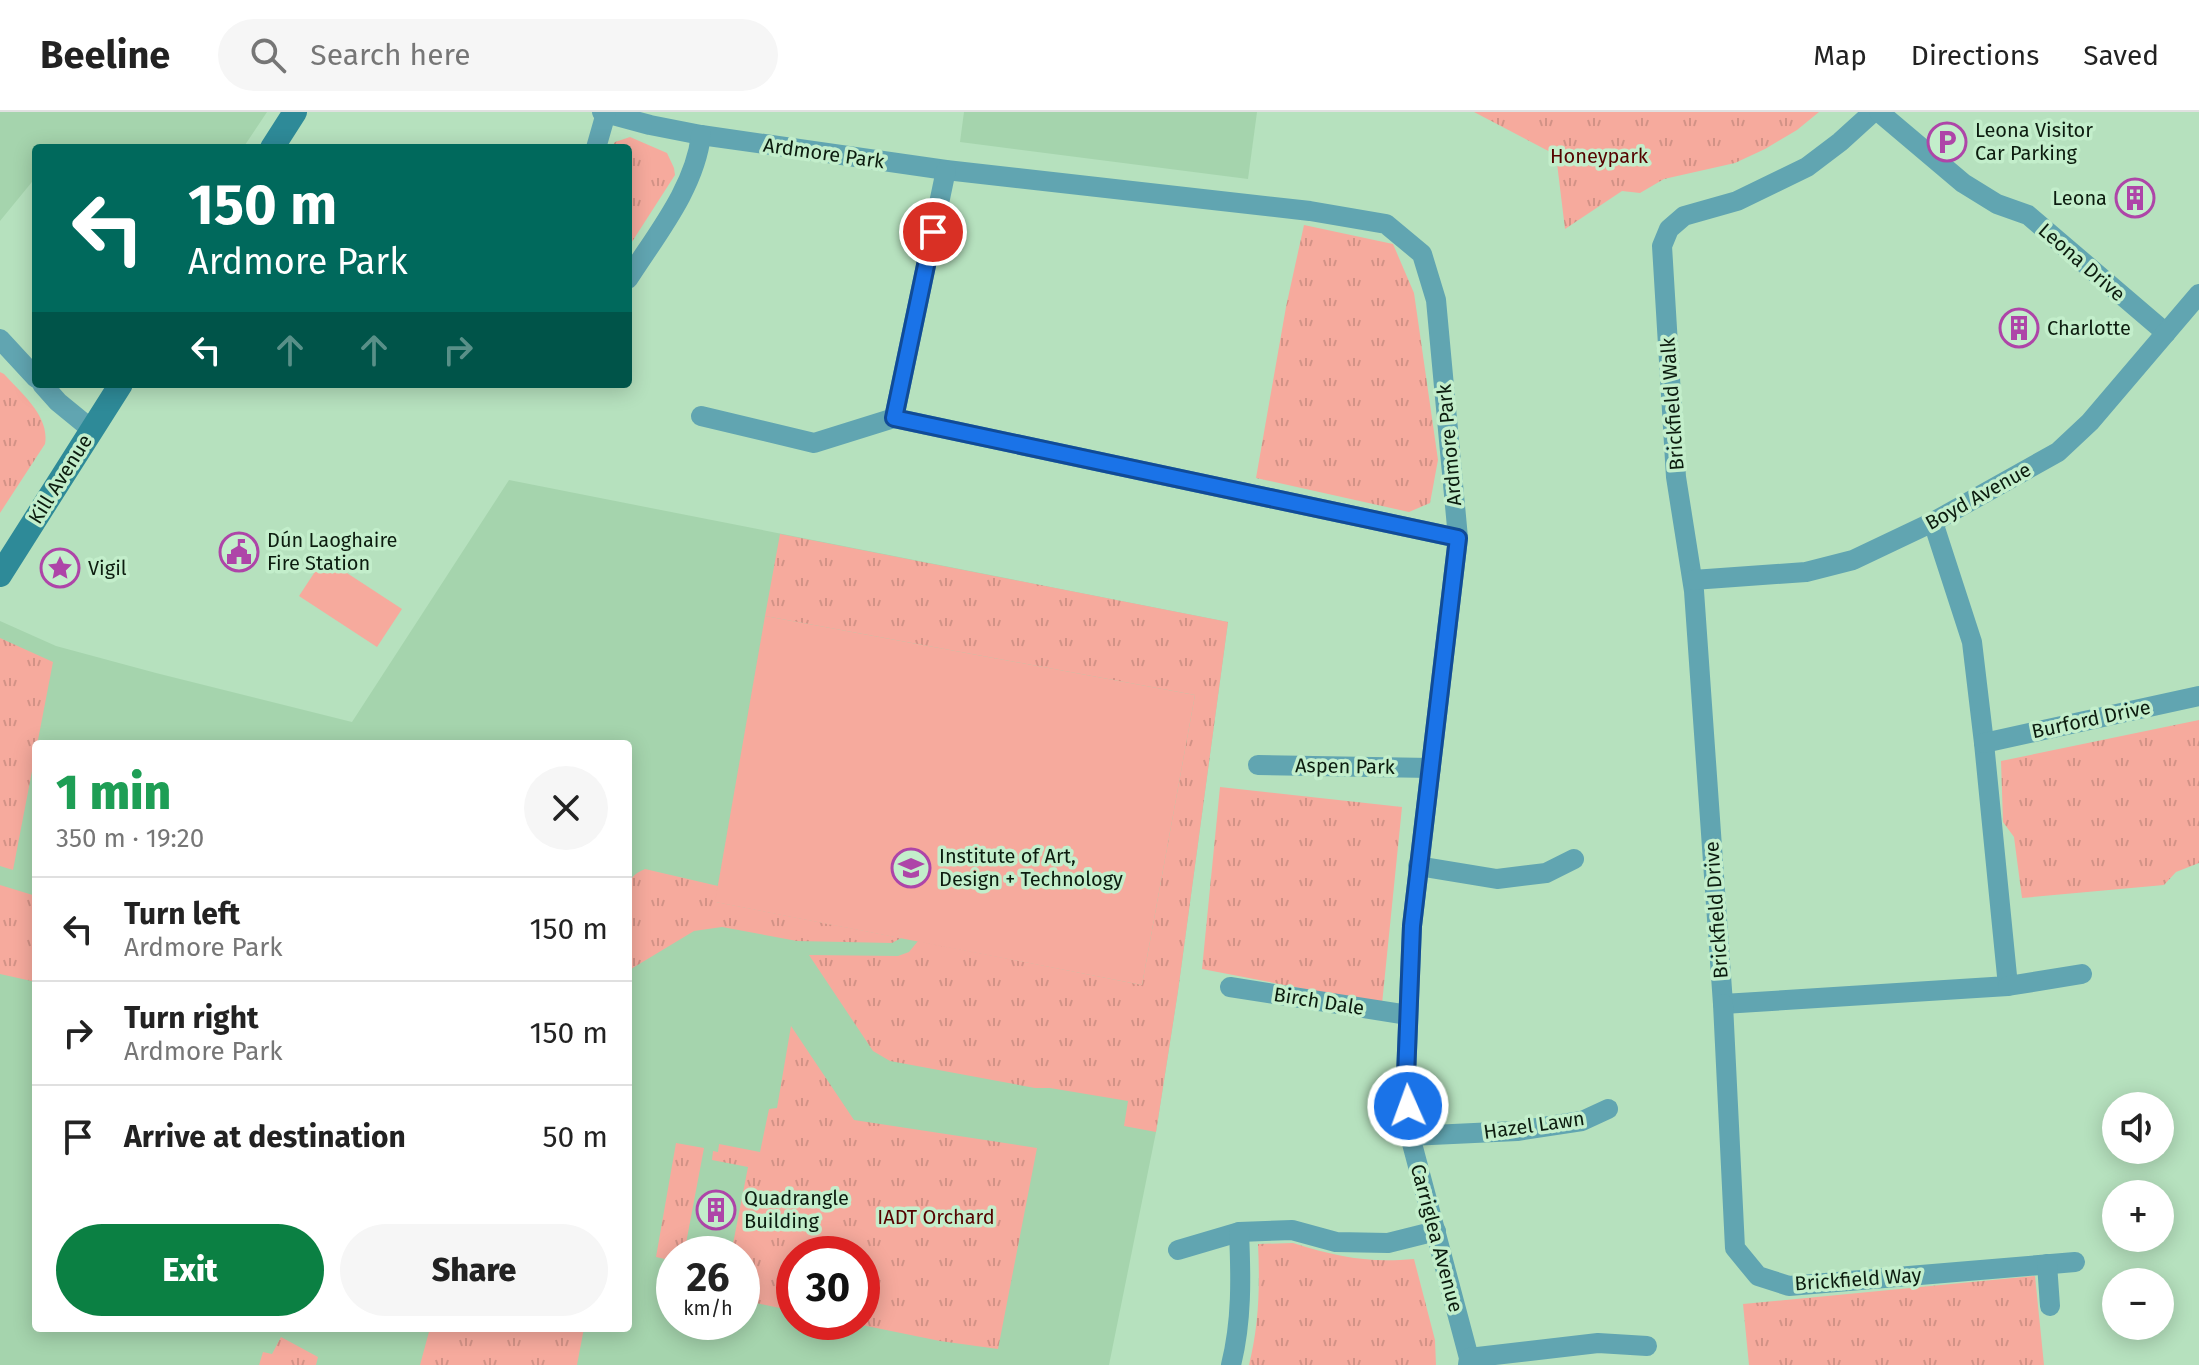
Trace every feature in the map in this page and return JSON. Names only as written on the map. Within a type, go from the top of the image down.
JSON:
[{"type":"main road","points":[[275,144],[295,112]]},
{"type":"main road","name":"Kill Avenue","points":[[0,575],[118,388]]},
{"type":"street","name":"Brickfield Walk","points":[[1693,580],[1676,477],[1662,246],[1669,229],[1684,216],[1737,201],[1807,167],[1873,112]]},
{"type":"street","name":"Leona Drive","points":[[1879,112],[1963,183],[1997,204],[2028,215],[2166,333]]},
{"type":"street","name":"Ardmore Park","points":[[597,144],[604,113],[701,135],[946,170],[1301,210],[1386,224],[1422,254],[1436,300],[1458,538],[894,418]]},
{"type":"street","points":[[632,273],[689,183],[699,156],[701,135]]},
{"type":"street","points":[[701,416],[814,443],[894,418],[946,170]]},
{"type":"street","name":"Boyd Avenue","points":[[1693,580],[1806,572],[1853,560],[1933,522],[2058,452],[2090,422],[2199,294]]},
{"type":"street","points":[[0,339],[32,374]]},
{"type":"street","points":[[46,388],[91,429]]},
{"type":"street","points":[[1933,522],[1972,642],[2008,986]]},
{"type":"street","name":"Carriglea Avenue","points":[[1458,538],[1412,926],[1406,1076],[1410,1136],[1468,1361]]},
{"type":"street","name":"Brickfield Drive","points":[[1693,580],[1723,1004],[2008,986],[2082,974]]},
{"type":"street","name":"Burford Drive","points":[[1984,743],[2199,696]]},
{"type":"street","name":"Aspen Park","points":[[1258,765],[1431,768]]},
{"type":"street","points":[[1418,866],[1497,879],[1546,873],[1574,859]]},
{"type":"street","name":"Birch Dale","points":[[1230,987],[1408,1015]]},
{"type":"street","name":"Brickfield Way","points":[[1723,1004],[1735,1248],[1758,1276],[1789,1286],[2075,1262]]},
{"type":"street","name":"Hazel Lawn","points":[[1410,1136],[1517,1131],[1582,1121],[1608,1109]]},
{"type":"street","points":[[1178,1250],[1239,1232],[1292,1230],[1336,1242],[1388,1243],[1436,1231]]},
{"type":"street","points":[[1231,1365],[1241,1291],[1239,1232]]},
{"type":"street","points":[[2047,1264],[2050,1306]]},
{"type":"street","points":[[1468,1361],[1598,1343],[1647,1346]]},
{"type":"shaded area","points":[[0,112],[267,112],[246,144],[32,144],[32,182],[0,221]]},
{"type":"shaded area","points":[[964,112],[1257,112],[1248,179],[960,142]]},
{"type":"shaded area","name":"Institute of Art, Design + Technology","points":[[509,480],[1228,622],[1156,1132],[1109,1365],[0,1365],[0,621],[56,646],[352,722]]},
{"type":"green space","name":"Honeypark","points":[[1474,112],[1819,112],[1797,130],[1735,163],[1664,179],[1640,193],[1622,191],[1565,229],[1556,155]]},
{"type":"green space","points":[[630,137],[667,153],[674,168],[675,175],[632,242],[632,144],[614,144]]},
{"type":"green space","points":[[1304,225],[1393,244],[1414,293],[1438,460],[1430,503],[1409,512],[1256,478]]},
{"type":"green space","points":[[0,372],[39,415],[45,444],[0,513]]},
{"type":"green space","points":[[780,534],[1228,622],[1156,1132],[1124,1126],[1128,1101],[1035,1088],[890,1061],[873,1051],[809,955],[898,956],[909,952],[918,941],[1142,985],[1195,695],[765,616]]},
{"type":"green space","points":[[324,558],[402,609],[377,647],[299,596]]},
{"type":"green space","points":[[765,616],[1195,695],[1142,985],[715,902]]},
{"type":"green space","points":[[0,638],[53,662],[38,740],[32,740],[32,771],[13,870],[0,866]]},
{"type":"green space","points":[[2199,720],[2199,863],[2176,872],[2164,885],[2022,898],[2014,837],[2003,822],[2001,761]]},
{"type":"green space","points":[[1220,787],[1402,807],[1382,1004],[1202,969]]},
{"type":"green space","points":[[645,869],[718,886],[716,902],[901,938],[892,943],[797,941],[722,927],[694,931],[632,968],[632,878]]},
{"type":"green space","points":[[0,885],[32,895],[32,981],[0,974]]},
{"type":"green space","name":"IADT Orchard","points":[[791,1026],[854,1120],[1037,1148],[998,1349],[880,1329],[880,1236],[776,1236],[776,1307],[760,1304],[760,1236],[735,1236],[748,1167],[712,1160],[713,1151],[718,1152],[719,1144],[760,1152],[769,1109],[777,1108]]},
{"type":"green space","points":[[676,1143],[704,1148],[687,1236],[660,1236]]},
{"type":"green space","points":[[1293,1243],[1353,1258],[1414,1259],[1435,1340],[1436,1365],[1249,1365],[1258,1305],[1258,1244]]},
{"type":"green space","points":[[2035,1276],[2044,1365],[1749,1365],[1743,1304]]},
{"type":"green space","points":[[429,1332],[583,1332],[577,1365],[420,1365]]},
{"type":"green space","points":[[281,1337],[318,1357],[316,1365],[259,1365],[263,1352],[272,1354]]},
{"type":"place","name":"Leona Visitor Car Parking","points":[[1947,142]]},
{"type":"place","name":"Leona","points":[[2135,198]]},
{"type":"place","name":"Charlotte","points":[[2019,328]]},
{"type":"place","name":"Dún Laoghaire Fire Station","points":[[239,552]]},
{"type":"place","name":"Vigil","points":[[60,568]]},
{"type":"place","name":"Institute of Art, Design + Technology","points":[[911,868]]},
{"type":"place","name":"Quadrangle Building","points":[[716,1210]]},
{"type":"route","points":[[933,232],[894,418],[1458,538],[1412,926],[1406,1076],[1408,1106]]}]
